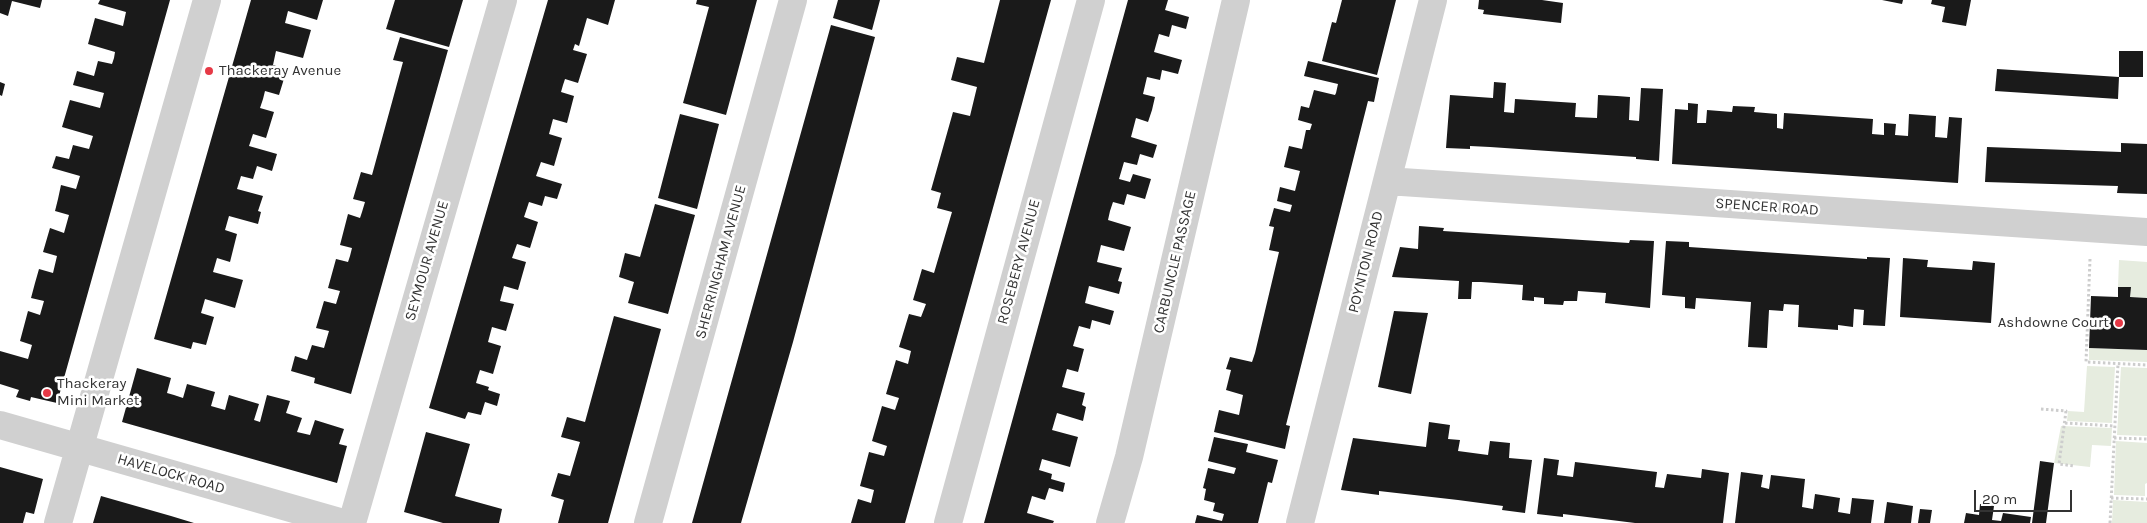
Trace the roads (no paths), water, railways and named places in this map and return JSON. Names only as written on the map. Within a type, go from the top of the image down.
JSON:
[{"type":"street","points":[[58,523],[207,0]]},
{"type":"street","name":"SEYMOUR AVENUE","points":[[352,523],[503,0]]},
{"type":"street","name":"SHERRINGHAM AVENUE","points":[[648,523],[793,0]]},
{"type":"street","name":"ROSEBERY AVENUE","points":[[948,523],[1091,0]]},
{"type":"street","name":"CARBUNCLE PASSAGE","points":[[1110,523],[1132,447],[1236,0]]},
{"type":"street","name":"POYNTON ROAD","points":[[1303,523],[1433,0]]},
{"type":"street","name":"SPENCER ROAD","points":[[1387,181],[2147,232]]},
{"type":"street","name":"HAVELOCK ROAD","points":[[0,424],[343,523]]},
{"type":"place","name":"Thackeray Avenue","points":[[209,71]]},
{"type":"place","name":"Ashdowne Court","points":[[2119,323]]},
{"type":"place","name":"Thackeray Mini Market","points":[[47,393]]}]
